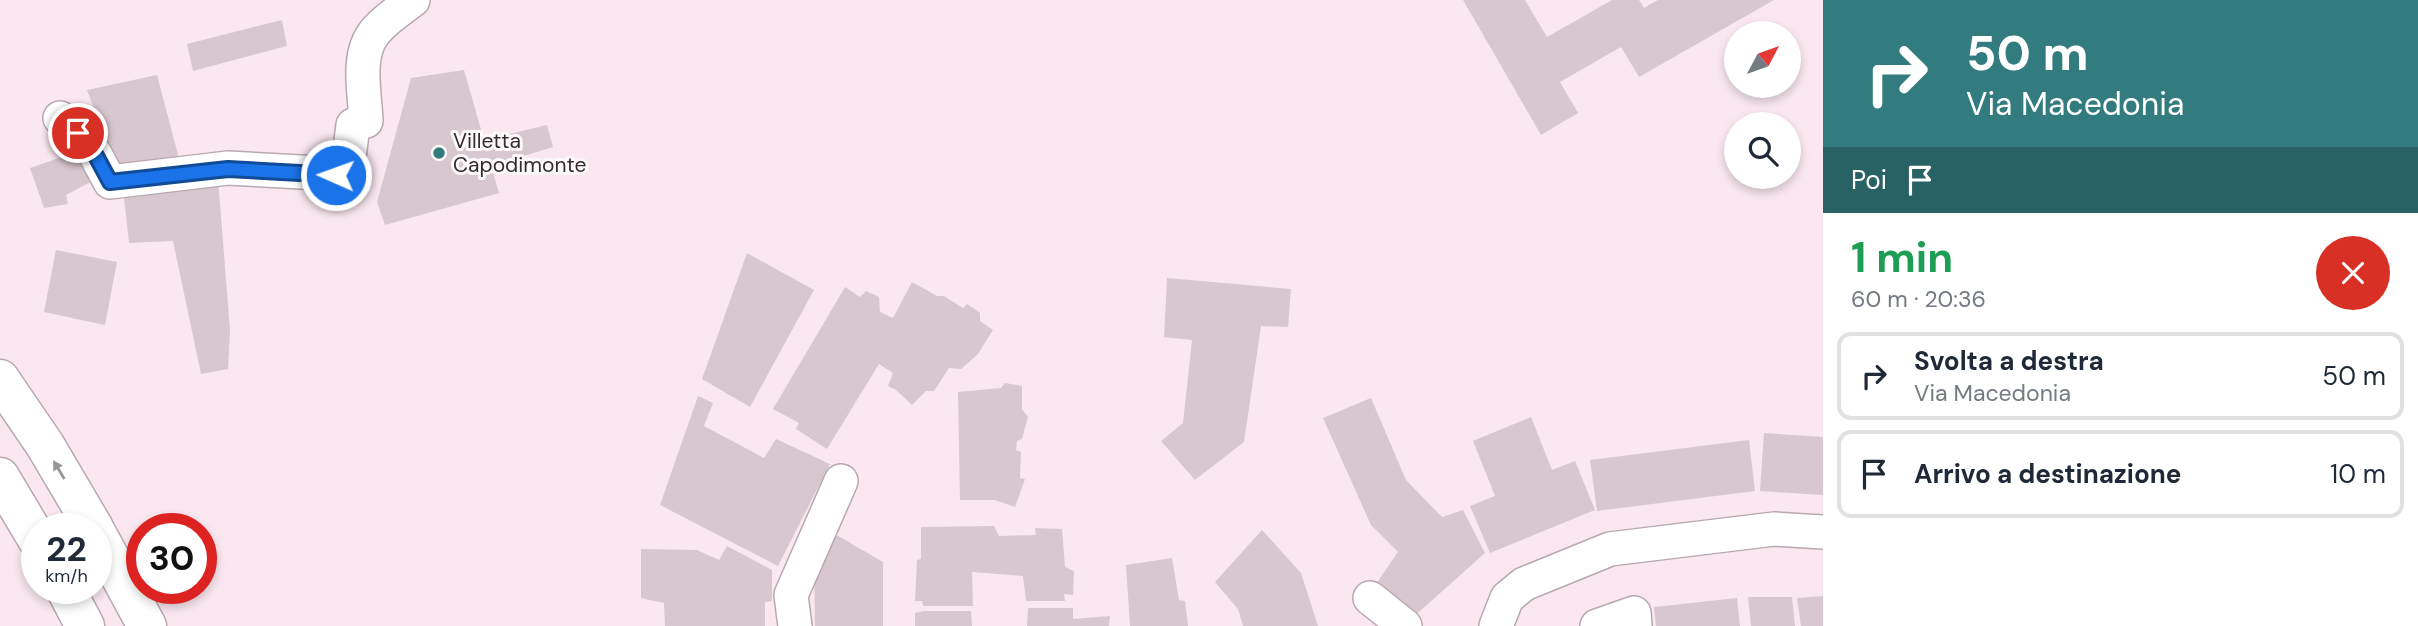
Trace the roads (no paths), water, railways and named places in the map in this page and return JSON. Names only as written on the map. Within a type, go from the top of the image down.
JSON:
[{"type":"highway","points":[[0,379],[45,445],[85,513]]},
{"type":"highway","points":[[0,477],[21,513]]},
{"type":"highway","points":[[112,561],[147,626]]},
{"type":"highway","points":[[73,604],[85,626]]},
{"type":"street","points":[[60,118],[78,133],[95,154],[110,182],[228,169],[339,174],[346,171],[348,166],[353,125],[366,121],[364,60],[367,46],[374,33],[413,0]]},
{"type":"street","points":[[795,626],[791,595],[841,481]]},
{"type":"street","points":[[1496,626],[1507,598],[1524,584],[1611,549],[1774,530],[1823,532]]},
{"type":"street","points":[[1370,598],[1405,626]]},
{"type":"street","points":[[1597,626],[1634,613],[1635,626]]},
{"type":"place","name":"Villetta Capodimonte","points":[[439,153]]}]
